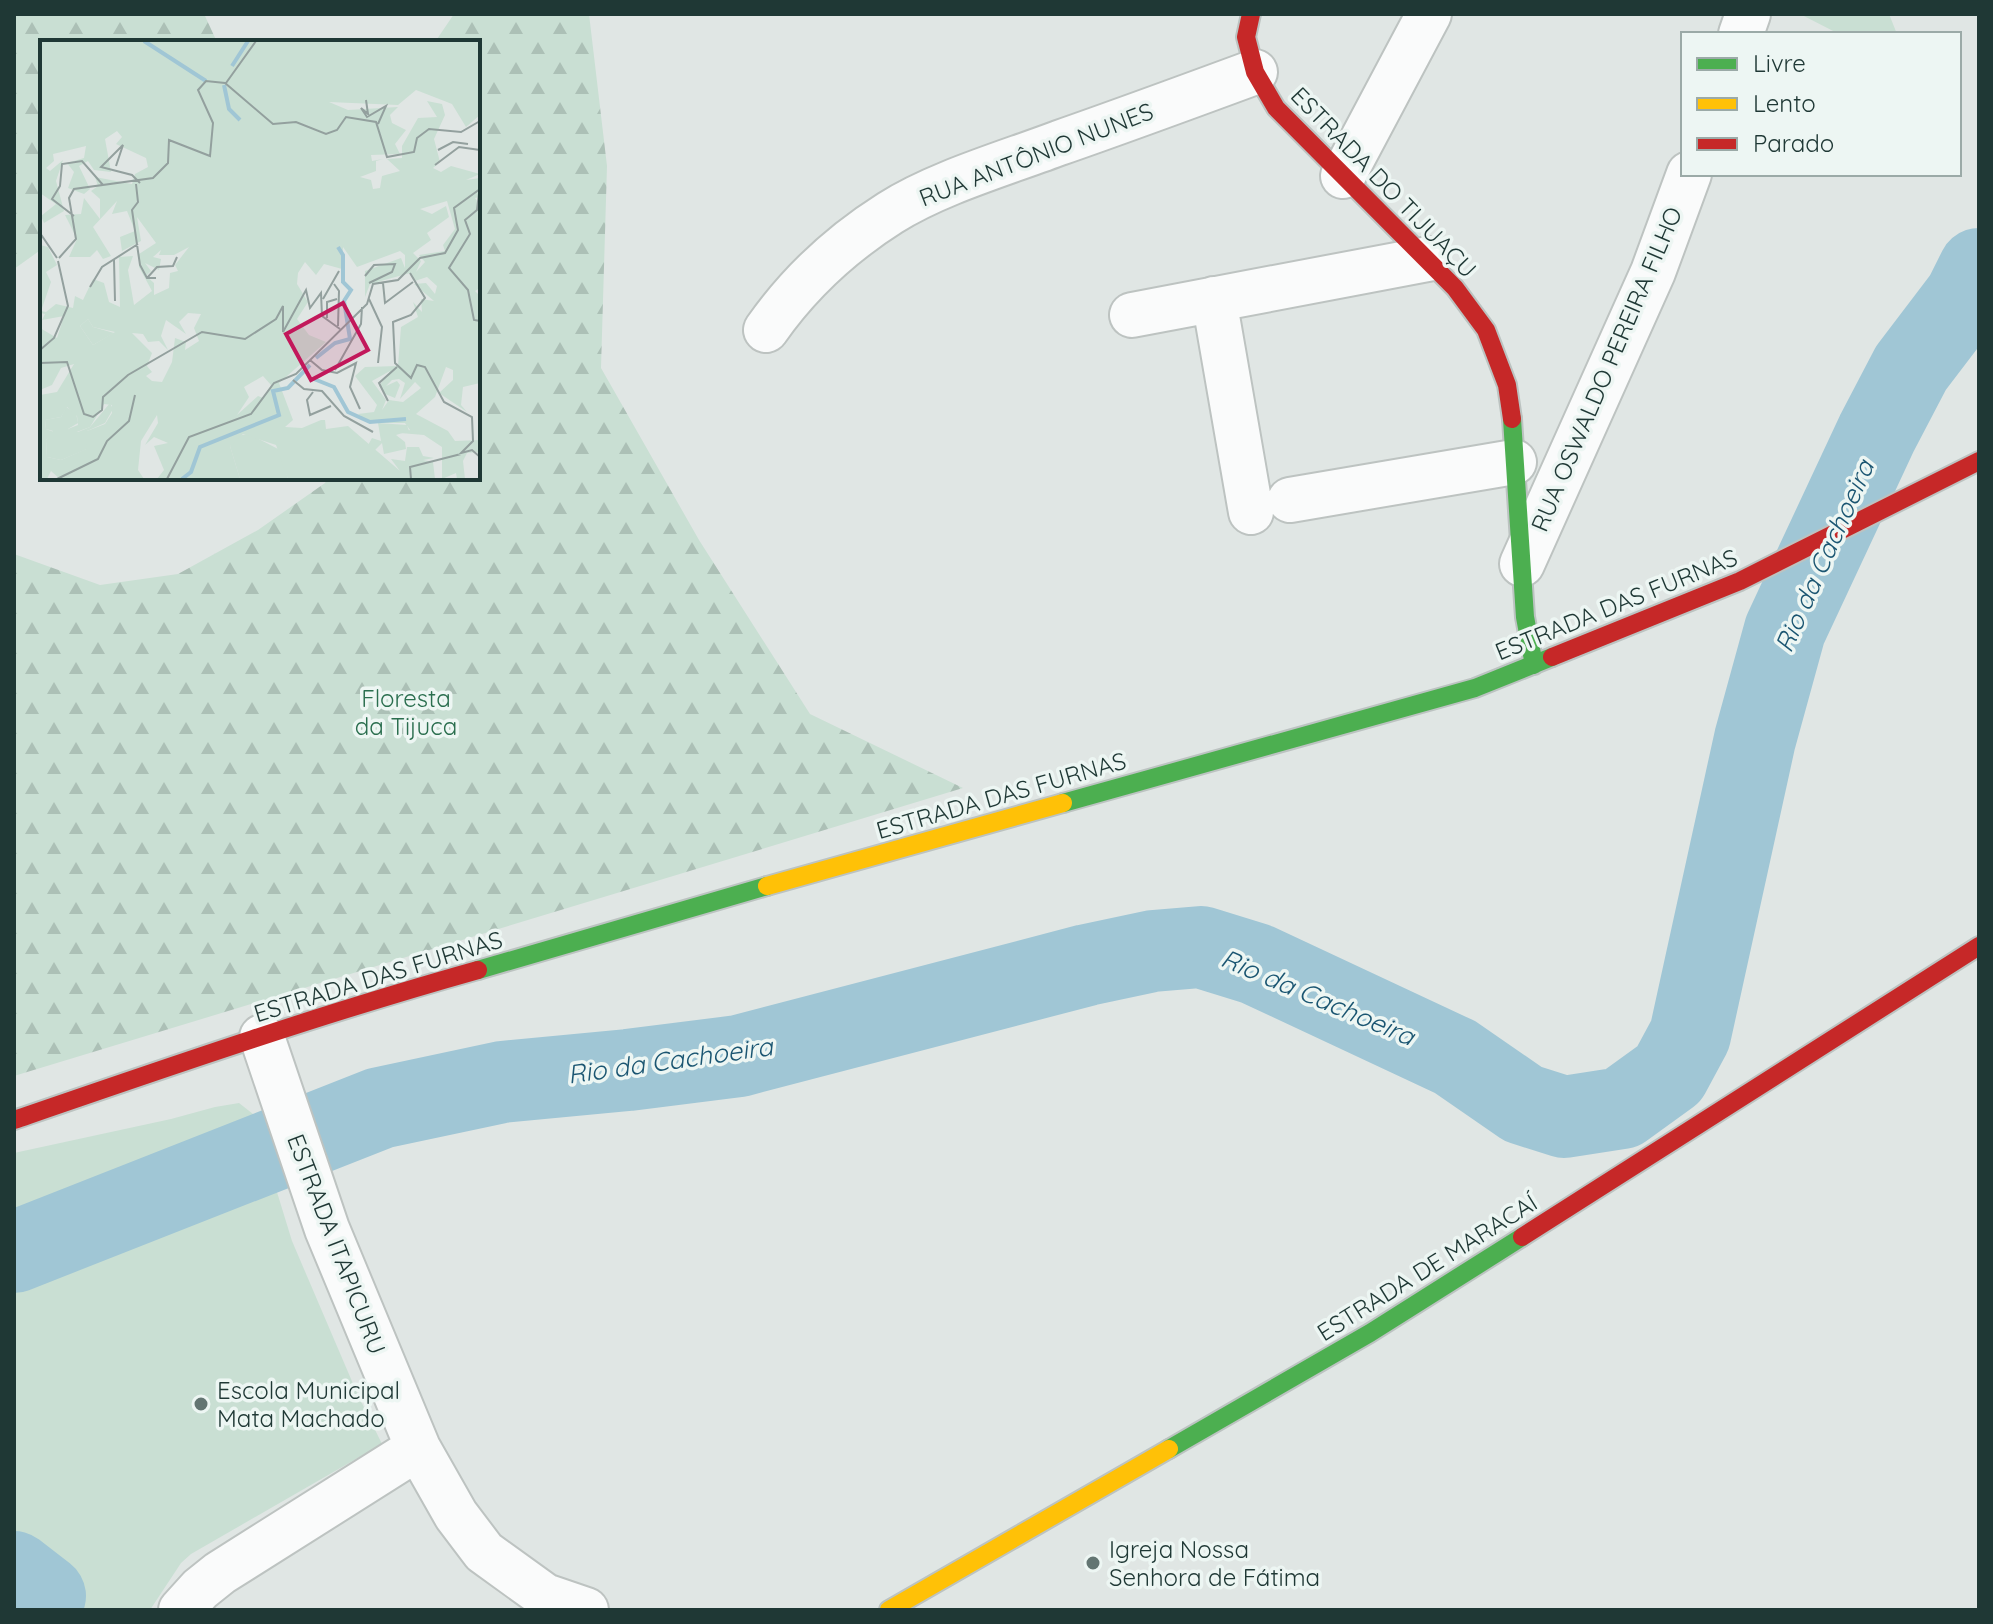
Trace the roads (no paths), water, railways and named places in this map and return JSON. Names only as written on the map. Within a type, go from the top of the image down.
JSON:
[{"type":"main road","name":"ESTRADA DO TIJUAÇU","points":[[1251,14],[1246,37],[1255,72],[1276,108],[1428,259],[1455,288],[1486,330],[1507,385],[1514,437],[1525,617],[1534,665]]},
{"type":"main road","name":"ESTRADA DAS FURNAS","points":[[14,1120],[402,991],[1475,688],[1740,581],[1979,461]]},
{"type":"main road","name":"ESTRADA DE MARACAÍ","points":[[889,1610],[1370,1333],[1979,946]]},
{"type":"street","points":[[1343,176],[1429,14]]},
{"type":"street","name":"RUA ANTÔNIO NUNES","points":[[766,330],[803,283],[847,244],[891,212],[944,186],[1255,72]]},
{"type":"street","name":"RUA OSWALDO PEREIRA FILHO","points":[[1522,564],[1653,272],[1688,176]]},
{"type":"street","points":[[1132,315],[1428,259]]},
{"type":"street","points":[[1214,299],[1270,506],[1514,462]]},
{"type":"street","name":"ESTRADA ITAPICURU","points":[[262,1037],[327,1229],[418,1448],[456,1515],[484,1552],[545,1596],[586,1610]]},
{"type":"street","points":[[181,1610],[220,1573],[418,1448]]},
{"type":"waterway","name":"Rio da Cachoeira","points":[[14,1252],[380,1108],[502,1082],[739,1056],[1087,965],[1153,951],[1201,947],[1256,964],[1455,1057],[1523,1104],[1564,1117],[1622,1108],[1669,1074],[1690,1035],[1755,739],[1785,630],[1877,433],[1911,368],[1965,297],[1979,269]]},
{"type":"waterway","points":[[14,1572],[45,1596]]},
{"type":"place","name":"Escola Municipal Mata Machado","points":[[201,1404]]},
{"type":"place","name":"Igreja Nossa Senhora de Fátima","points":[[1093,1563]]},
{"type":"park label","name":"Floresta da Tijuca","points":[[406,712]]}]
